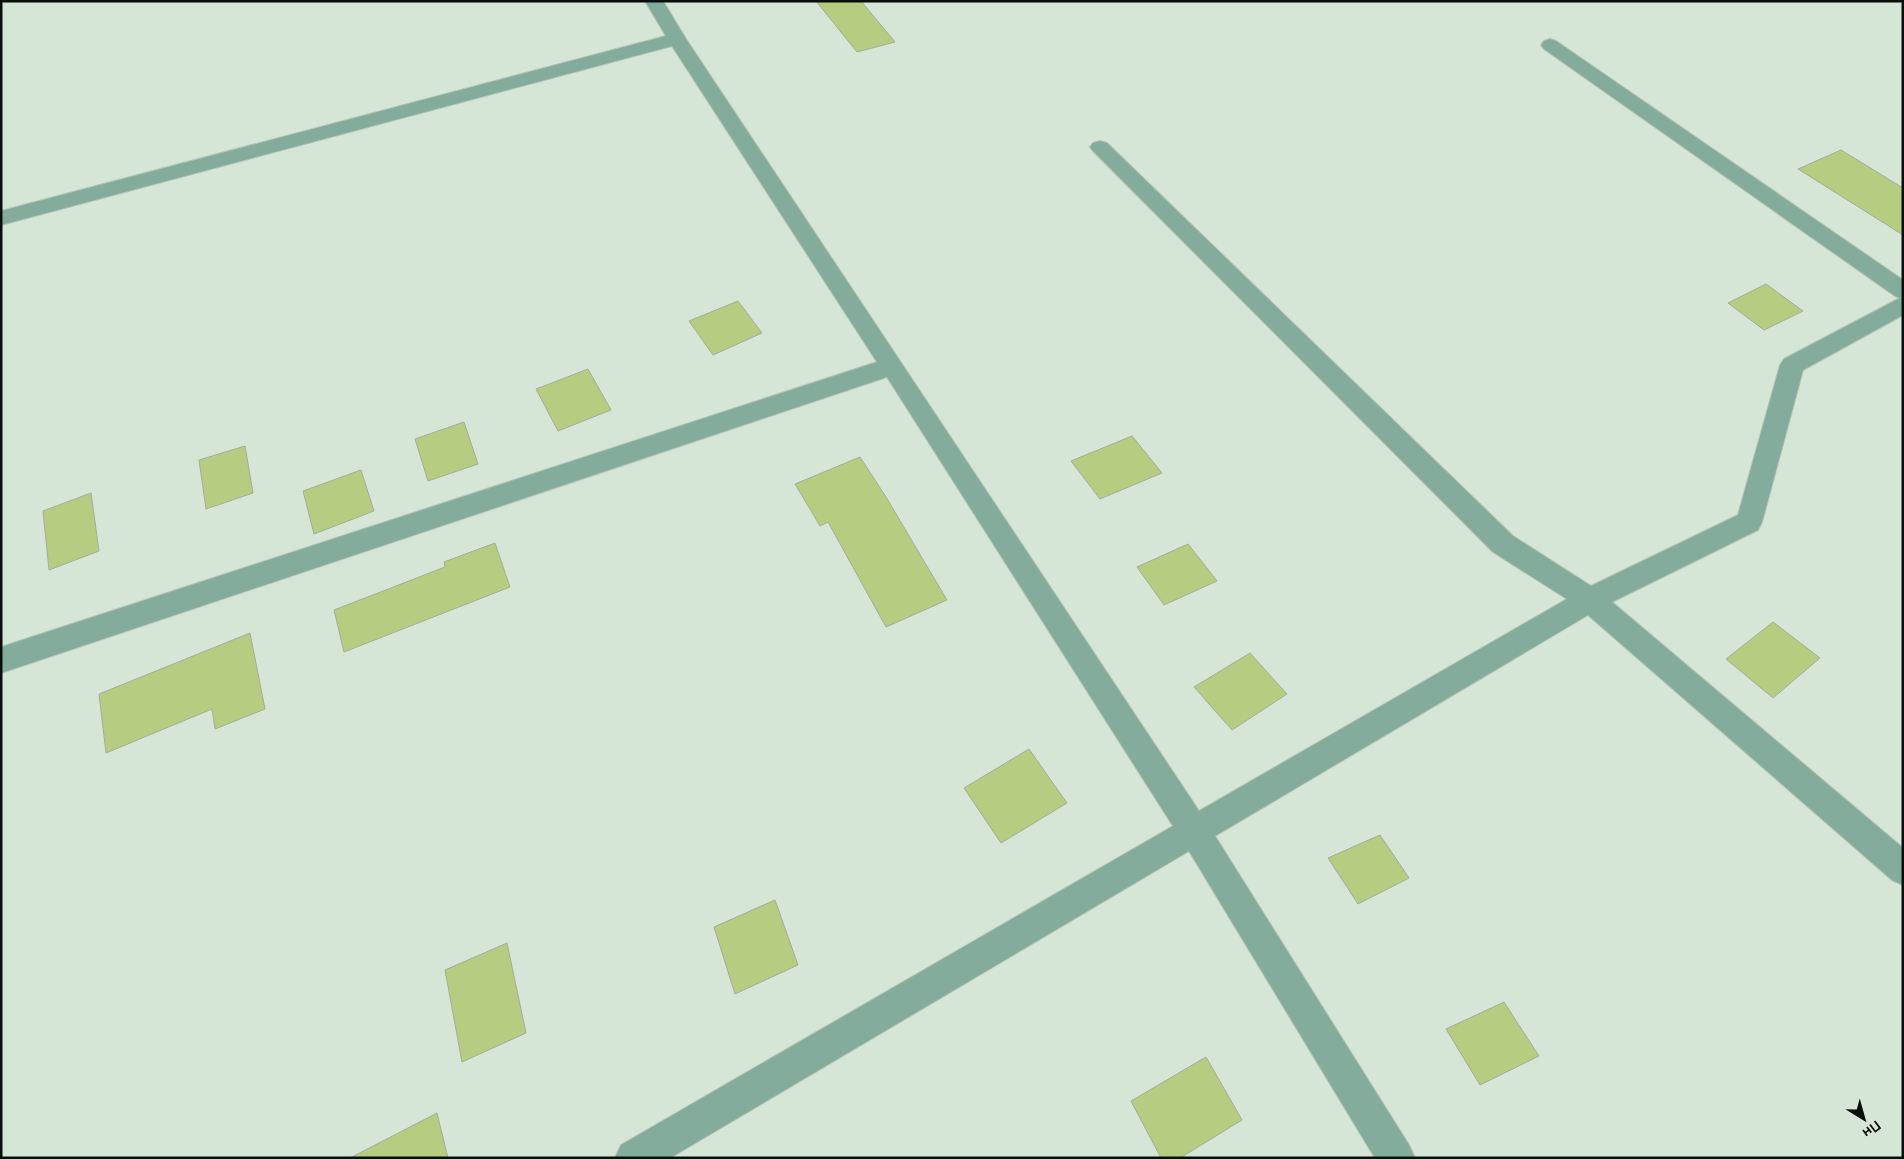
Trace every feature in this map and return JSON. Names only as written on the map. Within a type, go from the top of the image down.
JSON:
[{"type":"street","points":[[654,1],[1194,831],[1396,1158]]},
{"type":"street","points":[[1,218],[677,39]]},
{"type":"street","points":[[1550,45],[1903,291]]},
{"type":"street","points":[[1100,148],[1503,544],[1590,600],[1903,869]]},
{"type":"street","points":[[634,1158],[1590,600],[1749,522],[1792,365],[1903,305]]},
{"type":"street","points":[[1,660],[892,366]]},
{"type":"building","points":[[816,1],[861,1],[895,42],[857,52]]},
{"type":"building","points":[[1841,150],[1903,188],[1903,235],[1798,169]]},
{"type":"building","points":[[1766,284],[1803,311],[1764,330],[1728,303]]},
{"type":"building","points":[[738,301],[762,333],[713,355],[689,321]]},
{"type":"building","points":[[588,369],[611,410],[558,431],[536,389]]},
{"type":"building","points":[[464,422],[478,464],[428,481],[415,439]]},
{"type":"building","points":[[1132,436],[1162,473],[1100,499],[1071,461]]},
{"type":"building","points":[[245,446],[253,493],[206,509],[199,460]]},
{"type":"building","points":[[860,457],[947,600],[886,627],[828,522],[820,526],[795,484]]},
{"type":"building","points":[[361,470],[374,511],[314,534],[303,491]]},
{"type":"building","points":[[91,493],[99,551],[49,570],[43,511]]},
{"type":"building","points":[[495,543],[510,587],[344,652],[334,610],[445,567],[444,562]]},
{"type":"building","points":[[1188,544],[1217,581],[1164,605],[1137,567]]},
{"type":"building","points":[[1773,622],[1820,658],[1773,698],[1726,659]]},
{"type":"building","points":[[250,633],[265,709],[215,729],[212,709],[106,753],[99,694]]},
{"type":"building","points":[[1250,653],[1287,694],[1232,730],[1194,687]]},
{"type":"building","points":[[1029,749],[1067,803],[1001,843],[964,788]]},
{"type":"building","points":[[1380,835],[1409,878],[1358,904],[1328,858]]},
{"type":"building","points":[[775,900],[798,965],[735,994],[714,927]]},
{"type":"building","points":[[507,943],[526,1033],[462,1062],[445,970]]},
{"type":"building","points":[[1504,1002],[1539,1056],[1480,1085],[1446,1029]]},
{"type":"building","points":[[1206,1057],[1242,1120],[1180,1158],[1161,1158],[1131,1101]]},
{"type":"building","points":[[437,1113],[448,1158],[350,1158]]}]
